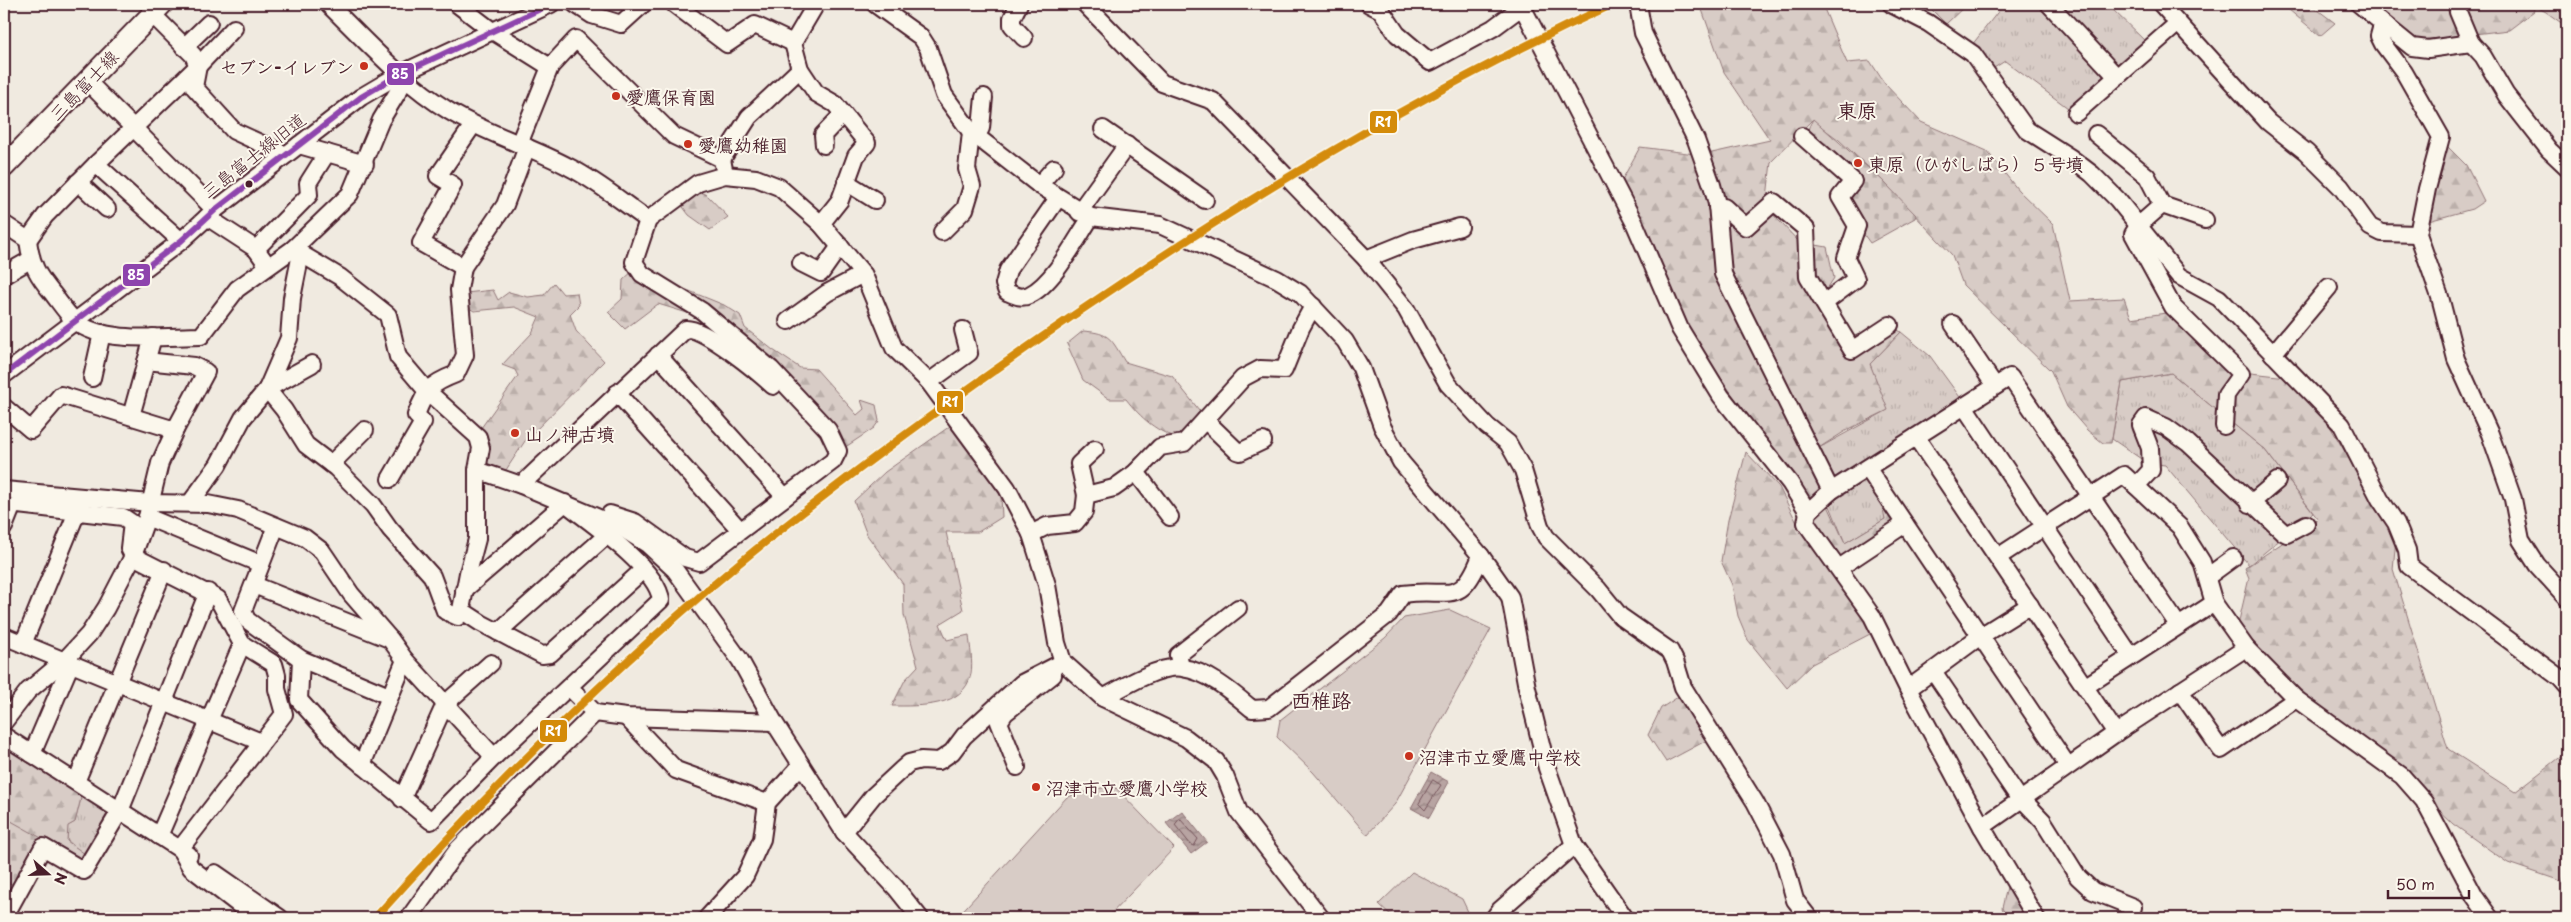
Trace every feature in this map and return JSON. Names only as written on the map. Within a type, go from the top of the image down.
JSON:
[{"type":"main road","name":"三島富士線","points":[[4,167],[157,9]]},
{"type":"street","points":[[328,4],[402,77],[473,125],[523,145],[572,168],[648,220]]},
{"type":"street","points":[[457,4],[491,30],[550,67]]},
{"type":"street","name":"三島富士線旧道","points":[[4,375],[181,241],[211,213],[361,97],[491,30],[551,4]]},
{"type":"street","points":[[575,4],[590,14],[621,24],[643,4]]},
{"type":"street","points":[[674,4],[727,44],[756,25],[793,43]]},
{"type":"street","points":[[816,4],[793,43],[800,69],[816,93],[835,104],[867,144],[856,156],[840,200],[821,224]]},
{"type":"street","points":[[1019,4],[1012,18],[1012,25],[1024,38]]},
{"type":"street","points":[[1085,4],[1162,83],[1212,101],[1366,259],[1406,309],[1448,384],[1487,426],[1508,443],[1523,470],[1540,526],[1546,537],[1598,589],[1620,616],[1670,651],[1683,687],[1755,802],[1782,854],[1795,900],[1809,918]]},
{"type":"street","points":[[1369,4],[1381,10],[1397,34],[1430,62],[1493,28],[1520,9],[1634,222],[1680,330],[1721,396],[1790,483],[1808,512]]},
{"type":"street","points":[[1638,4],[1643,33],[1696,140],[1717,208],[1723,274],[1831,491]]},
{"type":"street","points":[[1892,4],[1928,23],[1973,54],[2027,130],[2092,174],[2117,199],[2179,276],[2219,298],[2342,425],[2380,499],[2396,523],[2407,550],[2409,566],[2560,678],[2567,686]]},
{"type":"street","points":[[1910,4],[1928,23]]},
{"type":"street","points":[[2049,4],[2117,77]]},
{"type":"street","points":[[2161,4],[2268,122],[2306,152],[2341,187],[2370,227],[2382,233],[2418,234]]},
{"type":"street","points":[[2359,4],[2382,25],[2412,47],[2428,50],[2471,43]]},
{"type":"street","points":[[2457,4],[2458,12],[2471,43],[2483,56],[2512,103],[2549,150],[2567,167]]},
{"type":"street","points":[[885,7],[921,37],[928,48],[944,95],[974,134],[1039,185],[1085,215],[1160,225],[1277,279],[1300,293],[1344,341],[1361,368],[1382,426],[1400,462],[1481,556],[1510,597],[1527,688],[1547,768],[1574,845],[1625,918]]},
{"type":"street","points":[[157,9],[198,66],[194,87],[234,131],[286,155]]},
{"type":"street","points":[[390,479],[427,425],[416,415],[426,390],[439,380],[456,374],[465,355],[459,290],[463,267],[505,205],[550,67],[576,39],[590,14]]},
{"type":"street","points":[[184,47],[209,23]]},
{"type":"street","points":[[2076,113],[2178,24]]},
{"type":"street","points":[[2382,25],[2380,36],[2383,44],[2404,72],[2441,137],[2427,189],[2418,234],[2440,297],[2456,358],[2490,434],[2514,499],[2521,540],[2537,564],[2567,598]]},
{"type":"street","points":[[234,28],[198,66],[132,127],[44,216],[28,240],[30,260],[41,280],[75,321],[102,333],[125,337],[201,336],[237,289],[268,266],[297,251],[350,194],[365,164],[382,120],[402,77]]},
{"type":"street","points":[[576,39],[674,136],[723,167],[778,187],[821,224],[863,274],[894,348],[929,382],[1007,488],[1031,534],[1047,585],[1057,643],[1058,664],[1055,674],[1005,714],[999,722],[1017,767]]},
{"type":"street","points":[[800,69],[748,117],[723,167],[648,220],[634,262],[642,274],[702,310],[771,369],[828,430],[838,451]]},
{"type":"street","points":[[87,81],[211,213],[256,250],[268,266]]},
{"type":"street","points":[[942,232],[966,210],[972,186],[967,169],[974,134],[981,128],[984,97]]},
{"type":"street","points":[[824,144],[823,135],[832,123],[843,114]]},
{"type":"street","points":[[463,267],[421,243],[453,185],[438,176],[473,125]]},
{"type":"street","points":[[1103,130],[1128,145],[1204,200]]},
{"type":"street","points":[[2096,134],[2147,176],[2162,205],[2205,220]]},
{"type":"street","points":[[1802,136],[1853,181],[1840,197],[1857,226],[1846,258],[1856,279],[1824,303]]},
{"type":"street","points":[[300,144],[365,164]]},
{"type":"street","points":[[1058,198],[1008,270],[1004,284],[1007,292],[1016,297],[1028,296],[1046,284],[1128,145]]},
{"type":"street","points":[[256,250],[309,195],[308,183],[327,153]]},
{"type":"street","points":[[96,164],[181,241]]},
{"type":"street","points":[[1039,185],[1054,168]]},
{"type":"street","points":[[78,182],[107,209]]},
{"type":"street","points":[[846,182],[875,200]]},
{"type":"street","points":[[1717,208],[1724,206],[1746,227],[1774,202],[1806,229],[1808,277],[1852,350],[1890,325]]},
{"type":"street","points":[[2162,205],[2138,226],[2133,234],[2173,307],[2241,374],[2226,395],[2224,426]]},
{"type":"street","points":[[4,224],[28,240]]},
{"type":"street","points":[[1366,259],[1413,240],[1460,227]]},
{"type":"street","points":[[801,263],[821,272],[840,246]]},
{"type":"street","points":[[191,502],[218,465],[243,418],[267,389],[289,338],[297,251]]},
{"type":"street","points":[[267,389],[284,410],[306,445],[331,464],[373,505],[390,529],[432,576],[445,611],[458,617],[477,539],[477,470],[481,448],[478,437],[426,390],[398,357],[388,315],[340,277],[297,251]]},
{"type":"street","points":[[4,275],[30,260]]},
{"type":"street","points":[[788,321],[827,293],[863,274]]},
{"type":"street","points":[[2273,354],[2329,287]]},
{"type":"street","points":[[1086,495],[1114,488],[1136,472],[1160,447],[1184,443],[1243,378],[1260,369],[1284,370],[1301,328],[1313,306]]},
{"type":"street","points":[[693,329],[702,310]]},
{"type":"street","points":[[1953,324],[1995,386]]},
{"type":"street","points":[[521,485],[686,329],[700,331],[761,374],[821,431],[838,451]]},
{"type":"street","points":[[929,382],[970,353],[963,330]]},
{"type":"street","points":[[92,378],[102,333]]},
{"type":"street","points":[[131,416],[153,337]]},
{"type":"street","points":[[658,355],[785,498]]},
{"type":"street","points":[[4,722],[28,691],[68,661],[106,608],[133,556],[148,510],[160,463],[175,430],[206,372],[194,366],[146,361]]},
{"type":"street","points":[[267,389],[312,364]]},
{"type":"street","points":[[2036,918],[1982,827],[1908,689],[1872,616],[1806,523],[1808,512],[1831,491],[2010,377],[2178,625]]},
{"type":"street","points":[[617,393],[740,530]]},
{"type":"street","points":[[4,407],[31,430],[61,395],[175,430]]},
{"type":"street","points":[[1964,406],[2131,656]]},
{"type":"street","points":[[2136,486],[2151,470],[2152,466],[2150,448],[2141,425],[2146,418],[2166,427],[2188,443],[2250,504],[2283,532],[2287,534],[2306,524]]},
{"type":"street","points":[[1205,420],[1237,451],[1240,452],[1263,441]]},
{"type":"street","points":[[331,464],[365,430]]},
{"type":"street","points":[[1916,438],[2086,686],[2116,733]]},
{"type":"street","points":[[1031,534],[1047,526],[1075,523],[1084,512],[1086,495],[1079,464],[1095,449]]},
{"type":"street","points":[[570,505],[608,513],[635,522],[685,558],[699,562],[833,461],[838,451]]},
{"type":"street","points":[[1868,469],[2068,766]]},
{"type":"street","points":[[477,470],[521,485],[620,527],[647,544],[675,570],[682,583],[712,619],[740,660],[774,722],[844,832],[896,888],[920,918]]},
{"type":"street","points":[[1136,472],[1170,517]]},
{"type":"street","points":[[1998,557],[2124,475],[2180,527],[2202,562],[2214,603],[2246,648],[2296,699],[2402,776],[2424,800],[2475,897],[2490,918]]},
{"type":"street","points":[[2250,504],[2277,481]]},
{"type":"street","points":[[4,490],[148,510],[261,564]]},
{"type":"street","points":[[148,510],[191,502],[238,510],[306,538],[322,551],[350,594],[390,639],[404,660],[494,757]]},
{"type":"street","points":[[4,527],[12,507],[18,505],[123,517],[132,523],[129,548],[133,556],[208,592],[218,599],[242,644],[274,664],[277,675],[277,689],[284,714],[180,850]]},
{"type":"street","points":[[464,590],[570,505]]},
{"type":"street","points":[[302,659],[299,700],[343,749],[431,821],[494,757],[661,600],[660,590],[643,570],[607,535],[570,505]]},
{"type":"street","points":[[23,644],[77,512]]},
{"type":"street","points":[[1839,568],[1905,524]]},
{"type":"street","points":[[276,526],[243,611],[247,620],[302,659],[389,696]]},
{"type":"street","points":[[498,632],[607,535]]},
{"type":"street","points":[[1103,698],[1148,676],[1181,667],[1221,684],[1252,709],[1269,708],[1389,614],[1403,594],[1422,591],[1447,594],[1461,589],[1472,580],[1481,556]]},
{"type":"street","points":[[2207,577],[2233,558]]},
{"type":"street","points":[[76,782],[164,570]]},
{"type":"street","points":[[461,610],[542,655],[550,654],[643,570]]},
{"type":"street","points":[[254,585],[390,639]]},
{"type":"street","points":[[4,918],[10,890],[43,847],[84,871],[120,811],[208,592]]},
{"type":"street","points":[[2086,686],[2214,603]]},
{"type":"street","points":[[1908,689],[1980,637],[2030,605]]},
{"type":"street","points":[[1181,667],[1178,655],[1238,608]]},
{"type":"street","points":[[4,636],[261,742]]},
{"type":"street","points":[[159,836],[242,644]]},
{"type":"street","points":[[1982,827],[2116,733],[2246,648]]},
{"type":"street","points":[[362,765],[404,660]]},
{"type":"street","points":[[32,754],[68,661]]},
{"type":"street","points":[[402,799],[444,704],[491,663]]},
{"type":"street","points":[[1058,664],[1103,698],[1186,738],[1216,761],[1239,812],[1321,918]]},
{"type":"street","points":[[844,832],[873,796],[900,770],[909,763],[921,760],[939,761],[952,752],[964,736],[1022,683],[1058,664]]},
{"type":"street","points":[[1934,671],[2022,800],[2043,821],[2078,877],[2093,891],[2133,907],[2130,918]]},
{"type":"street","points":[[569,688],[594,714],[626,717],[774,722]]},
{"type":"street","points":[[2180,691],[2220,750],[2296,699]]},
{"type":"street","points":[[409,918],[458,849],[594,714]]},
{"type":"street","points":[[626,717],[676,770],[767,803]]},
{"type":"street","points":[[4,736],[159,836],[280,918]]},
{"type":"street","points":[[707,918],[745,876],[762,838],[767,803],[802,765]]},
{"type":"street","points":[[1494,918],[1500,910],[1574,845]]},
{"type":"street","points":[[180,850],[191,868],[256,918]]},
{"type":"green space","points":[[1700,4],[1822,4],[1847,63],[1870,61],[1885,84],[1921,122],[1987,151],[2018,190],[2053,224],[2070,301],[2124,298],[2131,318],[2166,313],[2184,325],[2197,340],[2251,373],[2287,377],[2317,404],[2396,539],[2393,569],[2448,749],[2515,792],[2567,752],[2567,883],[2508,863],[2453,824],[2402,776],[2298,693],[2238,625],[2249,578],[2245,568],[2318,519],[2265,450],[2171,373],[2122,382],[2111,443],[2103,443],[2087,430],[2067,407],[2051,371],[1963,285],[1952,255],[1882,180],[1839,140],[1812,120],[1771,162],[1766,207],[1799,242],[1827,247],[1834,278],[1825,292],[1847,338],[1890,325],[1901,332],[1870,364],[1888,410],[1847,430],[1817,449],[1824,497],[1845,543],[1885,519],[1881,500],[1902,523],[1837,564],[1805,499],[1677,315],[1622,180],[1640,147],[1703,155],[1770,140],[1724,72]]},
{"type":"green space","points":[[1926,4],[1967,4],[1946,24]]},
{"type":"green space","points":[[2004,4],[2050,4],[2057,8],[2065,4],[2107,4],[2147,43],[2072,111],[2005,61],[1986,73],[1968,50]]},
{"type":"green space","points":[[2282,4],[2310,4],[2335,23],[2320,36]]},
{"type":"green space","points":[[2380,4],[2567,4],[2567,27],[2533,5],[2534,11],[2509,30],[2413,41],[2377,13]]},
{"type":"green space","points":[[1813,119],[1882,180],[1916,215],[1915,218],[1870,243],[1862,232],[1845,196],[1856,180],[1805,135]]},
{"type":"green space","points":[[2447,146],[2466,165],[2484,201],[2472,209],[2425,222]]},
{"type":"green space","points":[[697,191],[707,195],[728,217],[710,230],[689,215],[683,207],[688,196]]},
{"type":"green space","points":[[635,269],[724,305],[740,315],[745,328],[773,350],[800,368],[816,369],[857,415],[864,409],[861,400],[876,405],[879,421],[874,428],[844,448],[720,323],[658,304],[625,329],[608,312],[622,299],[623,280]]},
{"type":"green space","points":[[554,283],[563,294],[577,293],[579,305],[570,314],[576,331],[604,361],[525,441],[504,473],[484,465],[487,443],[481,428],[518,376],[515,370],[502,365],[532,333],[539,317],[514,307],[474,311],[469,308],[466,293],[493,290],[498,300],[509,292],[528,297],[544,295]]},
{"type":"green space","points":[[1083,331],[1099,333],[1105,336],[1113,343],[1125,362],[1172,376],[1203,415],[1181,438],[1157,429],[1137,412],[1126,399],[1109,399],[1083,380],[1067,344]]},
{"type":"green space","points":[[1901,332],[1930,356],[1962,400],[1868,469],[1883,491],[1885,519],[1845,543],[1826,496],[1817,449],[1886,411],[1870,364]]},
{"type":"green space","points":[[2171,373],[2265,450],[2313,513],[2249,565],[2165,465],[2147,463],[2112,439],[2122,382]]},
{"type":"green space","points":[[953,424],[1001,496],[1002,517],[978,532],[946,532],[963,610],[940,624],[947,640],[969,635],[972,660],[971,674],[967,685],[960,693],[950,699],[927,705],[892,706],[905,680],[918,666],[904,615],[903,584],[867,535],[854,501],[885,472]]},
{"type":"green space","points":[[1746,452],[1779,487],[1799,527],[1841,570],[1872,633],[1812,664],[1787,688],[1748,640],[1738,616],[1732,585],[1721,561],[1728,520]]},
{"type":"green space","points":[[1450,610],[1491,629],[1395,804],[1367,835],[1313,772],[1277,737],[1280,720],[1385,638],[1404,618]]},
{"type":"green space","points":[[1681,695],[1711,738],[1666,762],[1648,735],[1661,708]]},
{"type":"green space","points":[[4,737],[83,790],[75,822],[68,826],[67,841],[85,854],[85,862],[75,862],[4,817]]},
{"type":"green space","points":[[1113,785],[1174,848],[1107,918],[956,918],[1067,797]]},
{"type":"green space","points":[[83,790],[120,811],[84,855],[67,840],[67,826],[75,822]]},
{"type":"green space","points":[[4,817],[45,840],[12,884],[4,881]]},
{"type":"green space","points":[[1412,872],[1462,899],[1470,916],[1467,918],[1394,918],[1379,904]]},
{"type":"green space","points":[[2008,883],[2039,918],[2007,918],[2002,908]]},
{"type":"water","points":[[1431,772],[1449,782],[1429,818],[1411,808]]},
{"type":"water","points":[[1182,811],[1207,842],[1191,854],[1166,823]]},
{"type":"transit line","name":"85","points":[[4,375],[181,241],[215,210],[361,97],[400,74],[551,4]]},
{"type":"transit line","name":"R1","points":[[375,918],[504,780],[641,648],[737,565],[819,499],[903,436],[1074,315],[1204,229],[1271,188],[1405,109],[1543,37],[1613,4]]},
{"type":"place","name":"セブン-イレブン","points":[[364,66]]},
{"type":"place","name":"愛鷹保育園","points":[[616,96]]},
{"type":"place","name":"愛鷹幼稚園","points":[[688,144]]},
{"type":"place","name":"東原（ひがしばら）５号墳","points":[[1858,163]]},
{"type":"place","name":"山ノ神古墳","points":[[515,433]]},
{"type":"place","name":"沼津市立愛鷹中学校","points":[[1409,756]]},
{"type":"place","name":"沼津市立愛鷹小学校","points":[[1036,787]]},
{"type":"district","name":"東原","points":[[1857,110]]},
{"type":"district","name":"西椎路","points":[[1321,700]]}]
